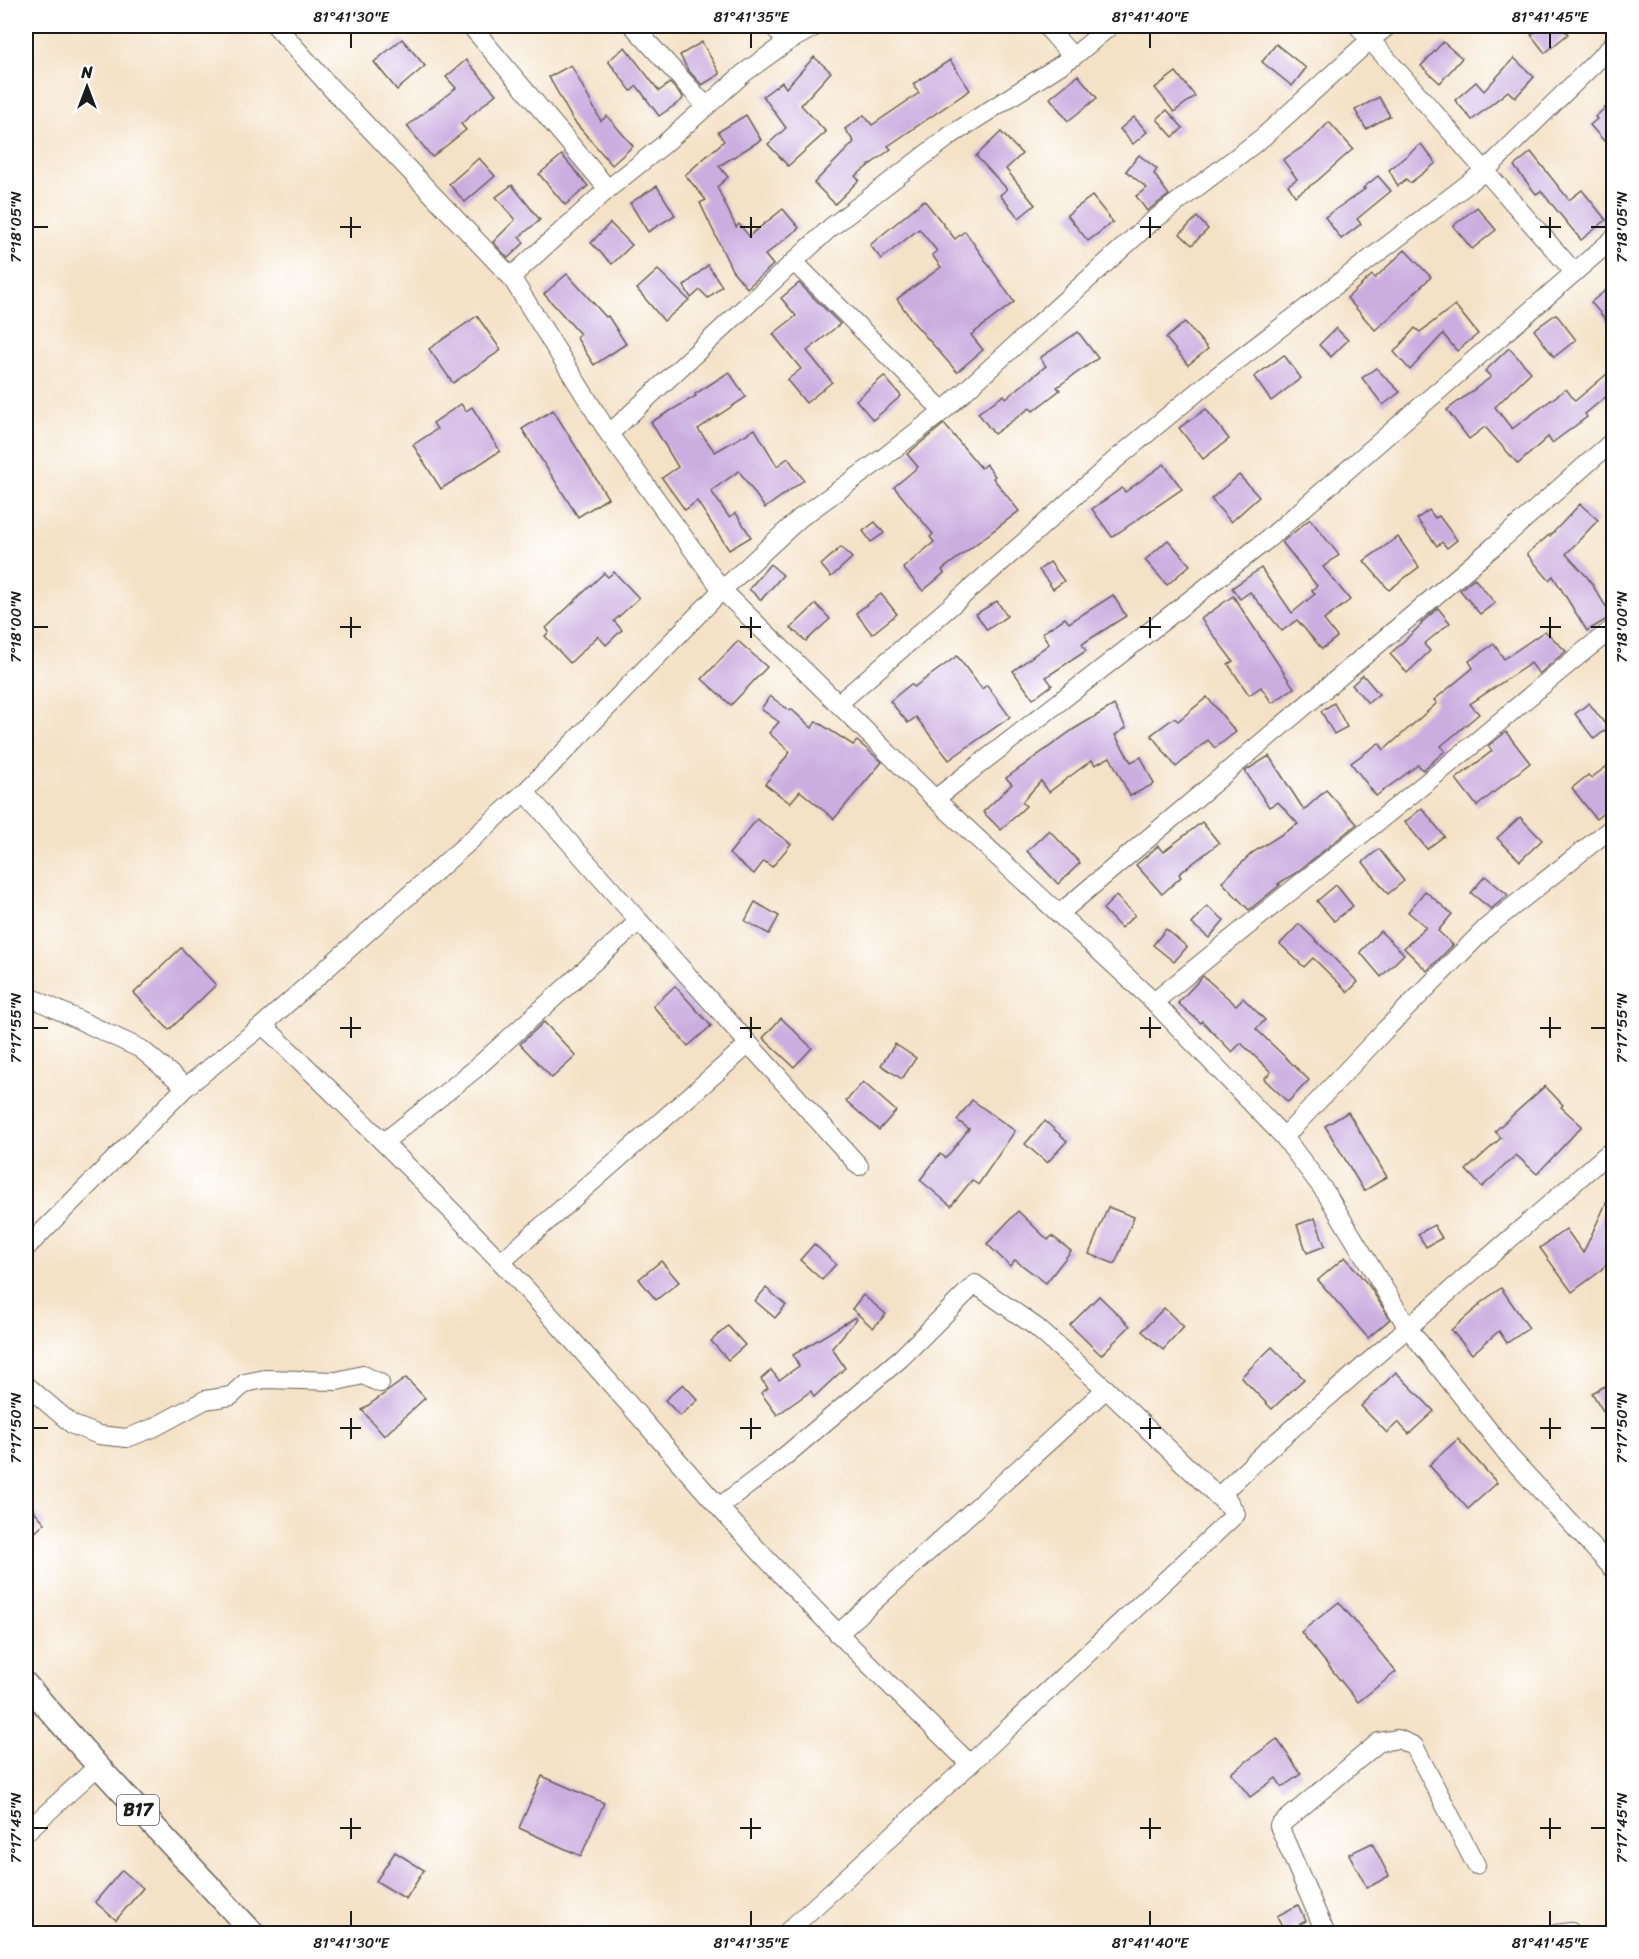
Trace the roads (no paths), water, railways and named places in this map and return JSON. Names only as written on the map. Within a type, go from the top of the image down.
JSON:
[{"type":"main road","name":"B17","points":[[26,1684],[98,1767],[254,1934]]},
{"type":"street","points":[[276,26],[332,90],[511,278],[609,434],[722,590],[935,799],[1154,1002],[1284,1137],[1326,1193],[1408,1328],[1509,1456],[1614,1570]]},
{"type":"street","points":[[471,26],[608,189]]},
{"type":"street","points":[[633,26],[706,106]]},
{"type":"street","points":[[772,26],[787,42]]},
{"type":"street","points":[[511,278],[608,189],[663,146],[744,73],[787,42],[816,26]]},
{"type":"street","points":[[1046,26],[1073,57]]},
{"type":"street","points":[[609,434],[830,228],[951,135],[1073,57],[1110,26]]},
{"type":"street","points":[[26,1248],[186,1087],[263,1025],[525,792],[722,590],[800,518],[883,458],[942,411],[1150,223],[1263,137],[1364,33],[1388,26]]},
{"type":"street","points":[[1364,33],[1574,272]]},
{"type":"street","points":[[838,704],[1150,431],[1212,380],[1486,170],[1614,44]]},
{"type":"street","points":[[935,799],[1268,539],[1614,238]]},
{"type":"street","points":[[794,262],[942,411]]},
{"type":"street","points":[[1060,913],[1493,547],[1614,440]]},
{"type":"street","points":[[1154,1002],[1470,747],[1614,627]]},
{"type":"street","points":[[525,792],[859,1166]]},
{"type":"street","points":[[1284,1137],[1487,927],[1614,826]]},
{"type":"street","points":[[384,1142],[474,1070],[639,921]]},
{"type":"street","points":[[26,995],[141,1049],[186,1087]]},
{"type":"street","points":[[263,1025],[384,1142],[501,1262],[719,1507],[838,1634],[970,1764]]},
{"type":"street","points":[[501,1262],[749,1044]]},
{"type":"street","points":[[1236,1514],[1223,1491],[1614,1148]]},
{"type":"street","points":[[719,1507],[772,1467],[901,1358],[975,1284],[1036,1327],[1106,1389],[1236,1514]]},
{"type":"street","points":[[26,1385],[73,1425],[99,1435],[127,1438],[153,1428],[205,1400],[231,1395],[245,1383],[265,1378],[337,1381],[363,1375],[380,1383]]},
{"type":"street","points":[[838,1634],[1106,1389]]},
{"type":"street","points":[[785,1934],[1236,1514]]},
{"type":"street","points":[[1326,1934],[1279,1826],[1378,1742],[1398,1739],[1414,1746],[1476,1865]]},
{"type":"street","points":[[26,1832],[98,1767]]},
{"type":"street","points":[[1556,1934],[1560,1932],[1571,1932],[1572,1934]]}]
